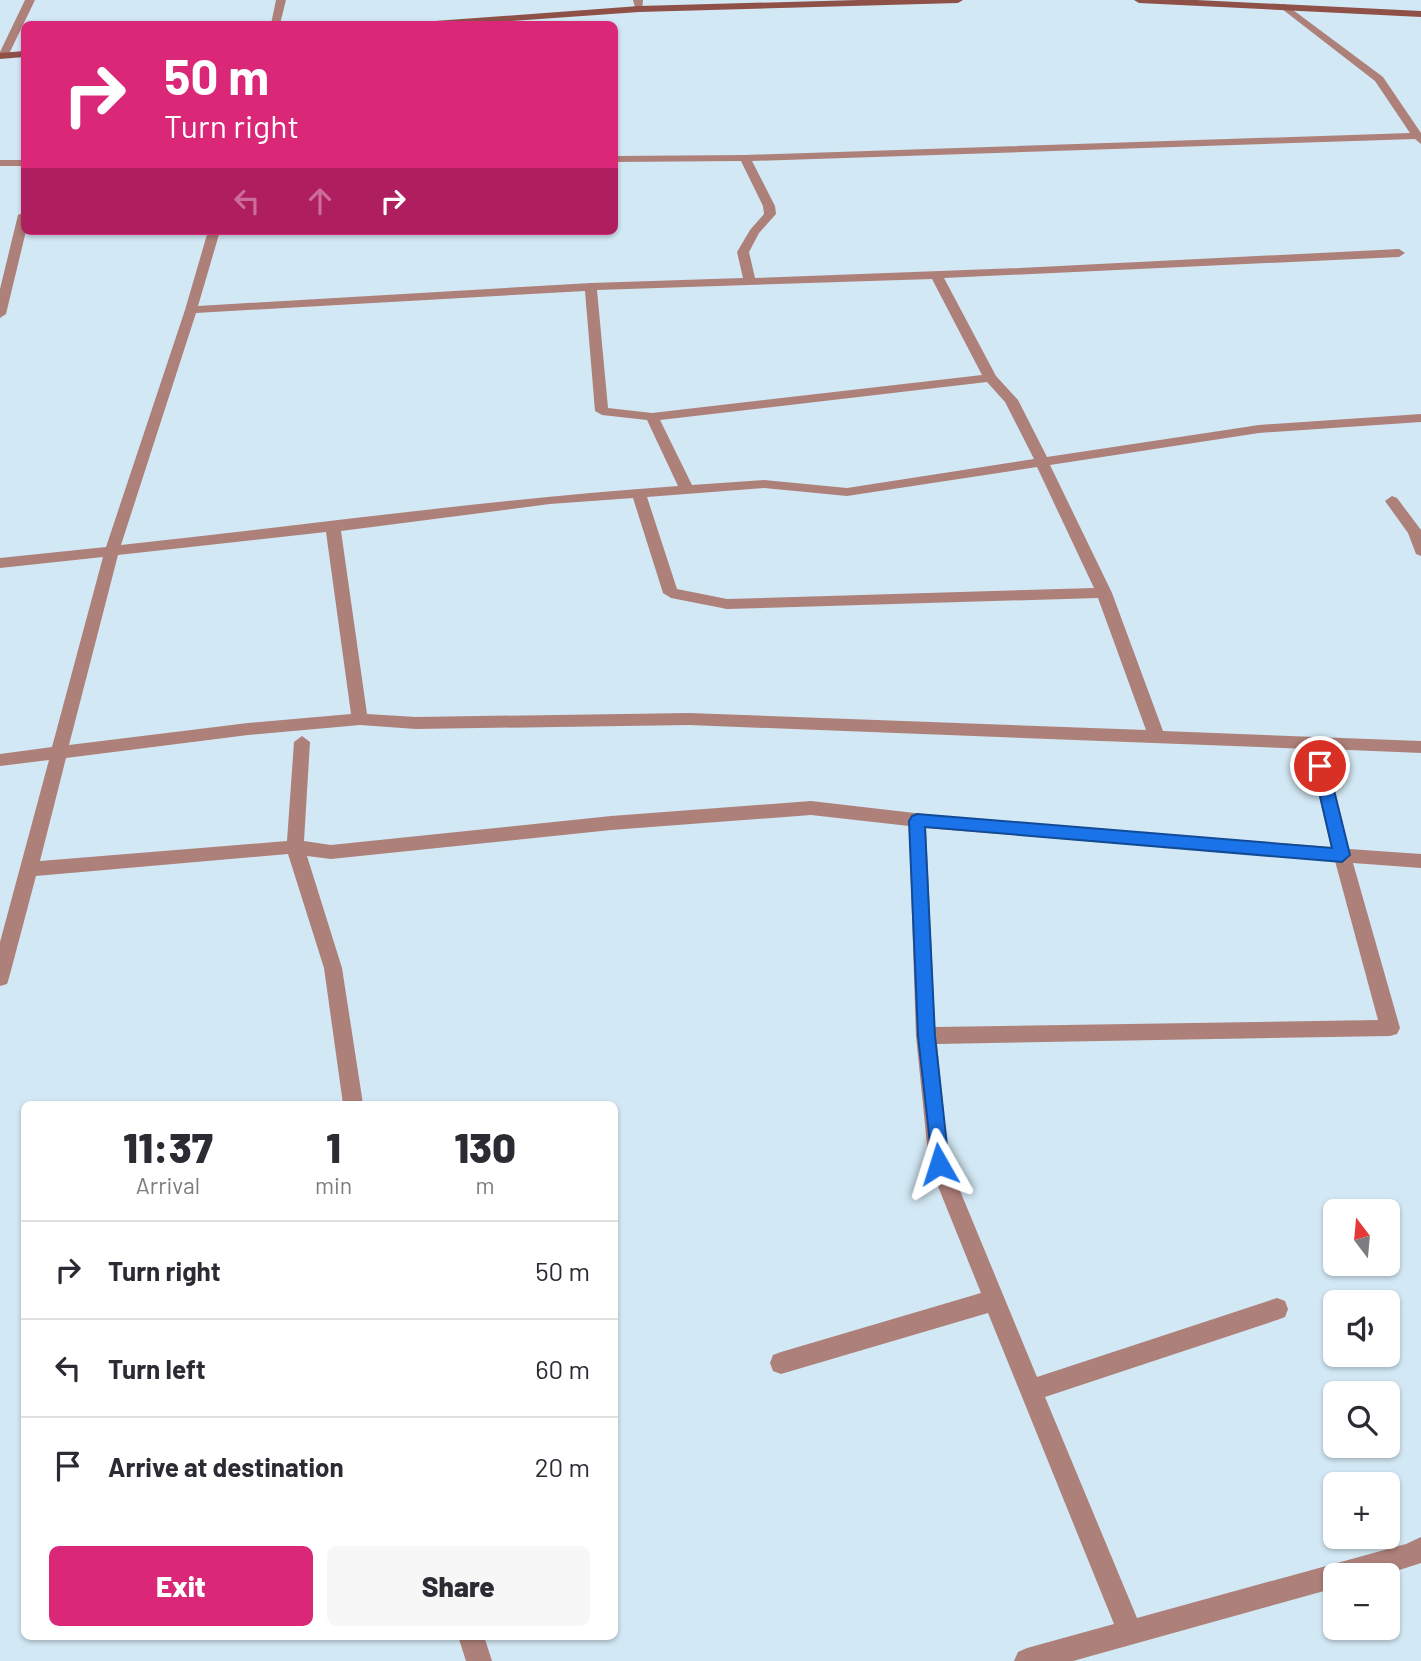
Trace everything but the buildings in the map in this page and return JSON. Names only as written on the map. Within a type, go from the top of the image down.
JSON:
[{"type":"main road","points":[[467,21],[638,5],[958,0]]},
{"type":"main road","points":[[1139,0],[1421,14]]},
{"type":"main road","points":[[1,56],[21,54]]},
{"type":"street","points":[[1,56],[30,0]]},
{"type":"street","points":[[276,21],[281,0]]},
{"type":"street","points":[[1285,7],[1379,79],[1421,138]]},
{"type":"street","points":[[618,159],[745,158],[1421,138]]},
{"type":"street","points":[[745,158],[769,206],[770,214],[754,232],[743,252],[750,281]]},
{"type":"street","points":[[0,163],[21,163]]},
{"type":"street","points":[[0,314],[21,227]]},
{"type":"street","points":[[0,978],[112,550],[213,235]]},
{"type":"street","points":[[191,310],[591,287],[1399,253]]},
{"type":"street","points":[[936,274],[990,378],[1011,400],[1042,462],[1104,593],[1157,737]]},
{"type":"street","points":[[591,287],[602,411],[652,417],[990,378]]},
{"type":"street","points":[[652,417],[687,489]]},
{"type":"street","points":[[0,563],[333,527],[550,499],[764,484],[847,492],[1259,429],[1421,418]]},
{"type":"street","points":[[639,493],[671,593],[727,604],[1104,593]]},
{"type":"street","points":[[1392,501],[1415,532],[1421,551]]},
{"type":"street","points":[[333,527],[360,719]]},
{"type":"street","points":[[0,760],[248,729],[360,719],[416,723],[690,719],[1421,747]]},
{"type":"street","points":[[302,742],[295,847],[333,968],[353,1101]]},
{"type":"street","points":[[926,1036],[1390,1028],[1342,855],[1315,743]]},
{"type":"street","points":[[29,869],[295,847],[331,852],[611,823],[811,808],[917,821],[1421,861]]},
{"type":"street","points":[[917,821],[926,1036],[939,1164],[1130,1633]]},
{"type":"street","points":[[781,1363],[995,1300]]},
{"type":"street","points":[[1031,1390],[1277,1309]]},
{"type":"street","points":[[1383,1563],[1412,1555],[1421,1549]]},
{"type":"street","points":[[1027,1661],[1323,1580]]},
{"type":"street","points":[[472,1640],[479,1661]]},
{"type":"route","points":[[939,1164],[926,1036],[917,821],[1342,855],[1320,766]]}]
